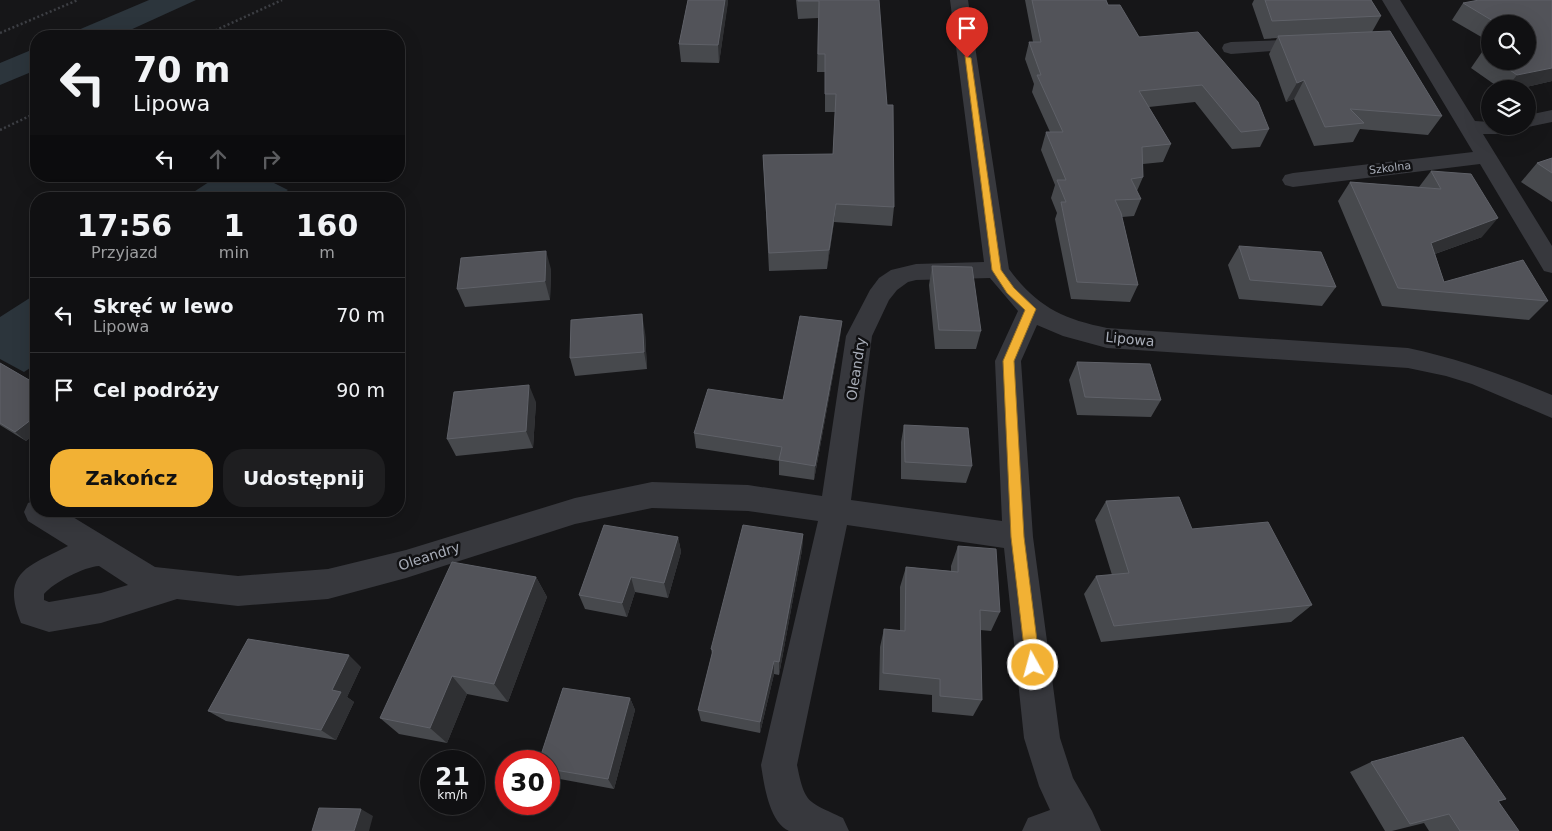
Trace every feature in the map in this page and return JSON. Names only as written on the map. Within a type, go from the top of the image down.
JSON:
[{"type":"street","name":"Lipowa","points":[[959,0],[996,270],[1010,291],[1045,319],[1075,332],[1107,338],[1408,358],[1446,366],[1481,377],[1552,407]]},
{"type":"street","points":[[1391,0],[1406,41],[1468,127],[1552,265]]},
{"type":"street","points":[[1231,48],[1328,44]]},
{"type":"street","points":[[1536,119],[1552,116]]},
{"type":"street","points":[[1468,127],[1481,127]]},
{"type":"street","name":"Szkolna","points":[[1293,180],[1487,157]]},
{"type":"street","name":"Oleandry","points":[[830,831],[796,815],[784,794],[779,765],[835,511],[859,336],[879,296],[888,284],[900,276],[916,272],[996,270]]},
{"type":"street","points":[[1031,309],[1008,361],[1018,537],[1042,738],[1057,786],[1080,827],[1041,831]]},
{"type":"street","name":"Oleandry","points":[[47,517],[150,581],[238,591],[328,584],[406,564],[575,511],[652,494],[748,498],[1018,537]]},
{"type":"street","points":[[104,552],[86,553],[38,577],[28,589],[28,599],[32,612],[49,617],[101,608],[176,584]]},
{"type":"path","points":[[0,33],[78,0]]},
{"type":"path","points":[[216,30],[282,0]]},
{"type":"path","points":[[0,130],[30,116]]},
{"type":"shaded area","points":[[149,0],[196,0],[130,30],[78,30]]},
{"type":"shaded area","points":[[30,50],[30,72],[0,85],[0,63]]},
{"type":"shaded area","points":[[209,182],[272,182],[288,190],[285,192],[194,192]]},
{"type":"shaded area","points":[[30,298],[30,368],[24,372],[0,359],[0,317]]},
{"type":"building","points":[[688,0],[725,0],[718,45],[679,44]]},
{"type":"building","points":[[798,0],[879,0],[887,105],[893,105],[894,207],[836,204],[829,250],[769,253],[763,155],[833,154],[836,94],[825,94],[825,54],[818,54],[819,1]]},
{"type":"building","points":[[1032,0],[1106,0],[1108,5],[1120,5],[1139,37],[1198,32],[1258,102],[1269,129],[1241,132],[1202,85],[1139,91],[1171,144],[1142,147],[1143,177],[1131,179],[1141,199],[1115,200],[1121,213],[1138,285],[1077,282],[1061,202],[1066,202],[1057,180],[1066,180],[1046,132],[1063,132],[1037,75],[1041,75],[1029,42],[1041,42]]},
{"type":"building","points":[[1265,0],[1371,0],[1381,16],[1272,21]]},
{"type":"building","points":[[1479,0],[1552,0],[1552,68],[1517,75],[1510,70],[1536,70],[1536,15],[1483,15],[1463,3]]},
{"type":"building","points":[[1390,31],[1442,116],[1350,109],[1364,123],[1325,127],[1304,80],[1297,83],[1278,36]]},
{"type":"building","points":[[1552,158],[1552,173],[1537,163]]},
{"type":"building","points":[[1431,171],[1471,174],[1498,218],[1431,243],[1444,282],[1523,260],[1548,301],[1398,288],[1350,182],[1441,189]]},
{"type":"building","points":[[1239,246],[1321,252],[1336,287],[1250,280]]},
{"type":"building","points":[[546,251],[545,281],[457,289],[461,258]]},
{"type":"building","points":[[932,266],[972,267],[981,331],[939,330]]},
{"type":"building","points":[[642,314],[644,352],[570,358],[571,320]]},
{"type":"building","points":[[800,316],[842,321],[815,466],[779,460],[782,447],[694,433],[708,389],[783,400]]},
{"type":"building","points":[[1077,362],[1150,364],[1161,400],[1085,397]]},
{"type":"building","points":[[0,363],[30,380],[30,421],[15,432],[0,423]]},
{"type":"building","points":[[529,385],[526,431],[447,439],[454,392]]},
{"type":"building","points":[[904,425],[968,428],[972,466],[905,462]]},
{"type":"building","points":[[1179,497],[1192,529],[1268,522],[1312,605],[1114,626],[1096,576],[1129,573],[1106,501]]},
{"type":"building","points":[[604,525],[678,537],[664,583],[631,577],[622,603],[579,595]]},
{"type":"building","points":[[743,525],[803,534],[779,662],[774,661],[760,722],[698,710],[713,650],[711,649]]},
{"type":"building","points":[[958,546],[996,549],[1000,612],[980,610],[982,700],[940,696],[940,679],[883,673],[884,629],[905,631],[906,567],[958,572]]},
{"type":"building","points":[[452,562],[536,577],[494,684],[452,676],[430,728],[380,718]]},
{"type":"building","points":[[248,639],[349,655],[332,690],[341,692],[321,730],[208,711]]},
{"type":"building","points":[[563,688],[630,698],[608,779],[560,771],[560,750],[543,750]]},
{"type":"building","points":[[1463,737],[1506,799],[1498,801],[1519,831],[1460,831],[1449,814],[1410,824],[1371,762]]},
{"type":"building","points":[[319,808],[361,809],[354,831],[312,831]]},
{"type":"route","points":[[967,58],[996,270],[1010,291],[1031,309],[1008,361],[1018,537],[1033,665]]}]
